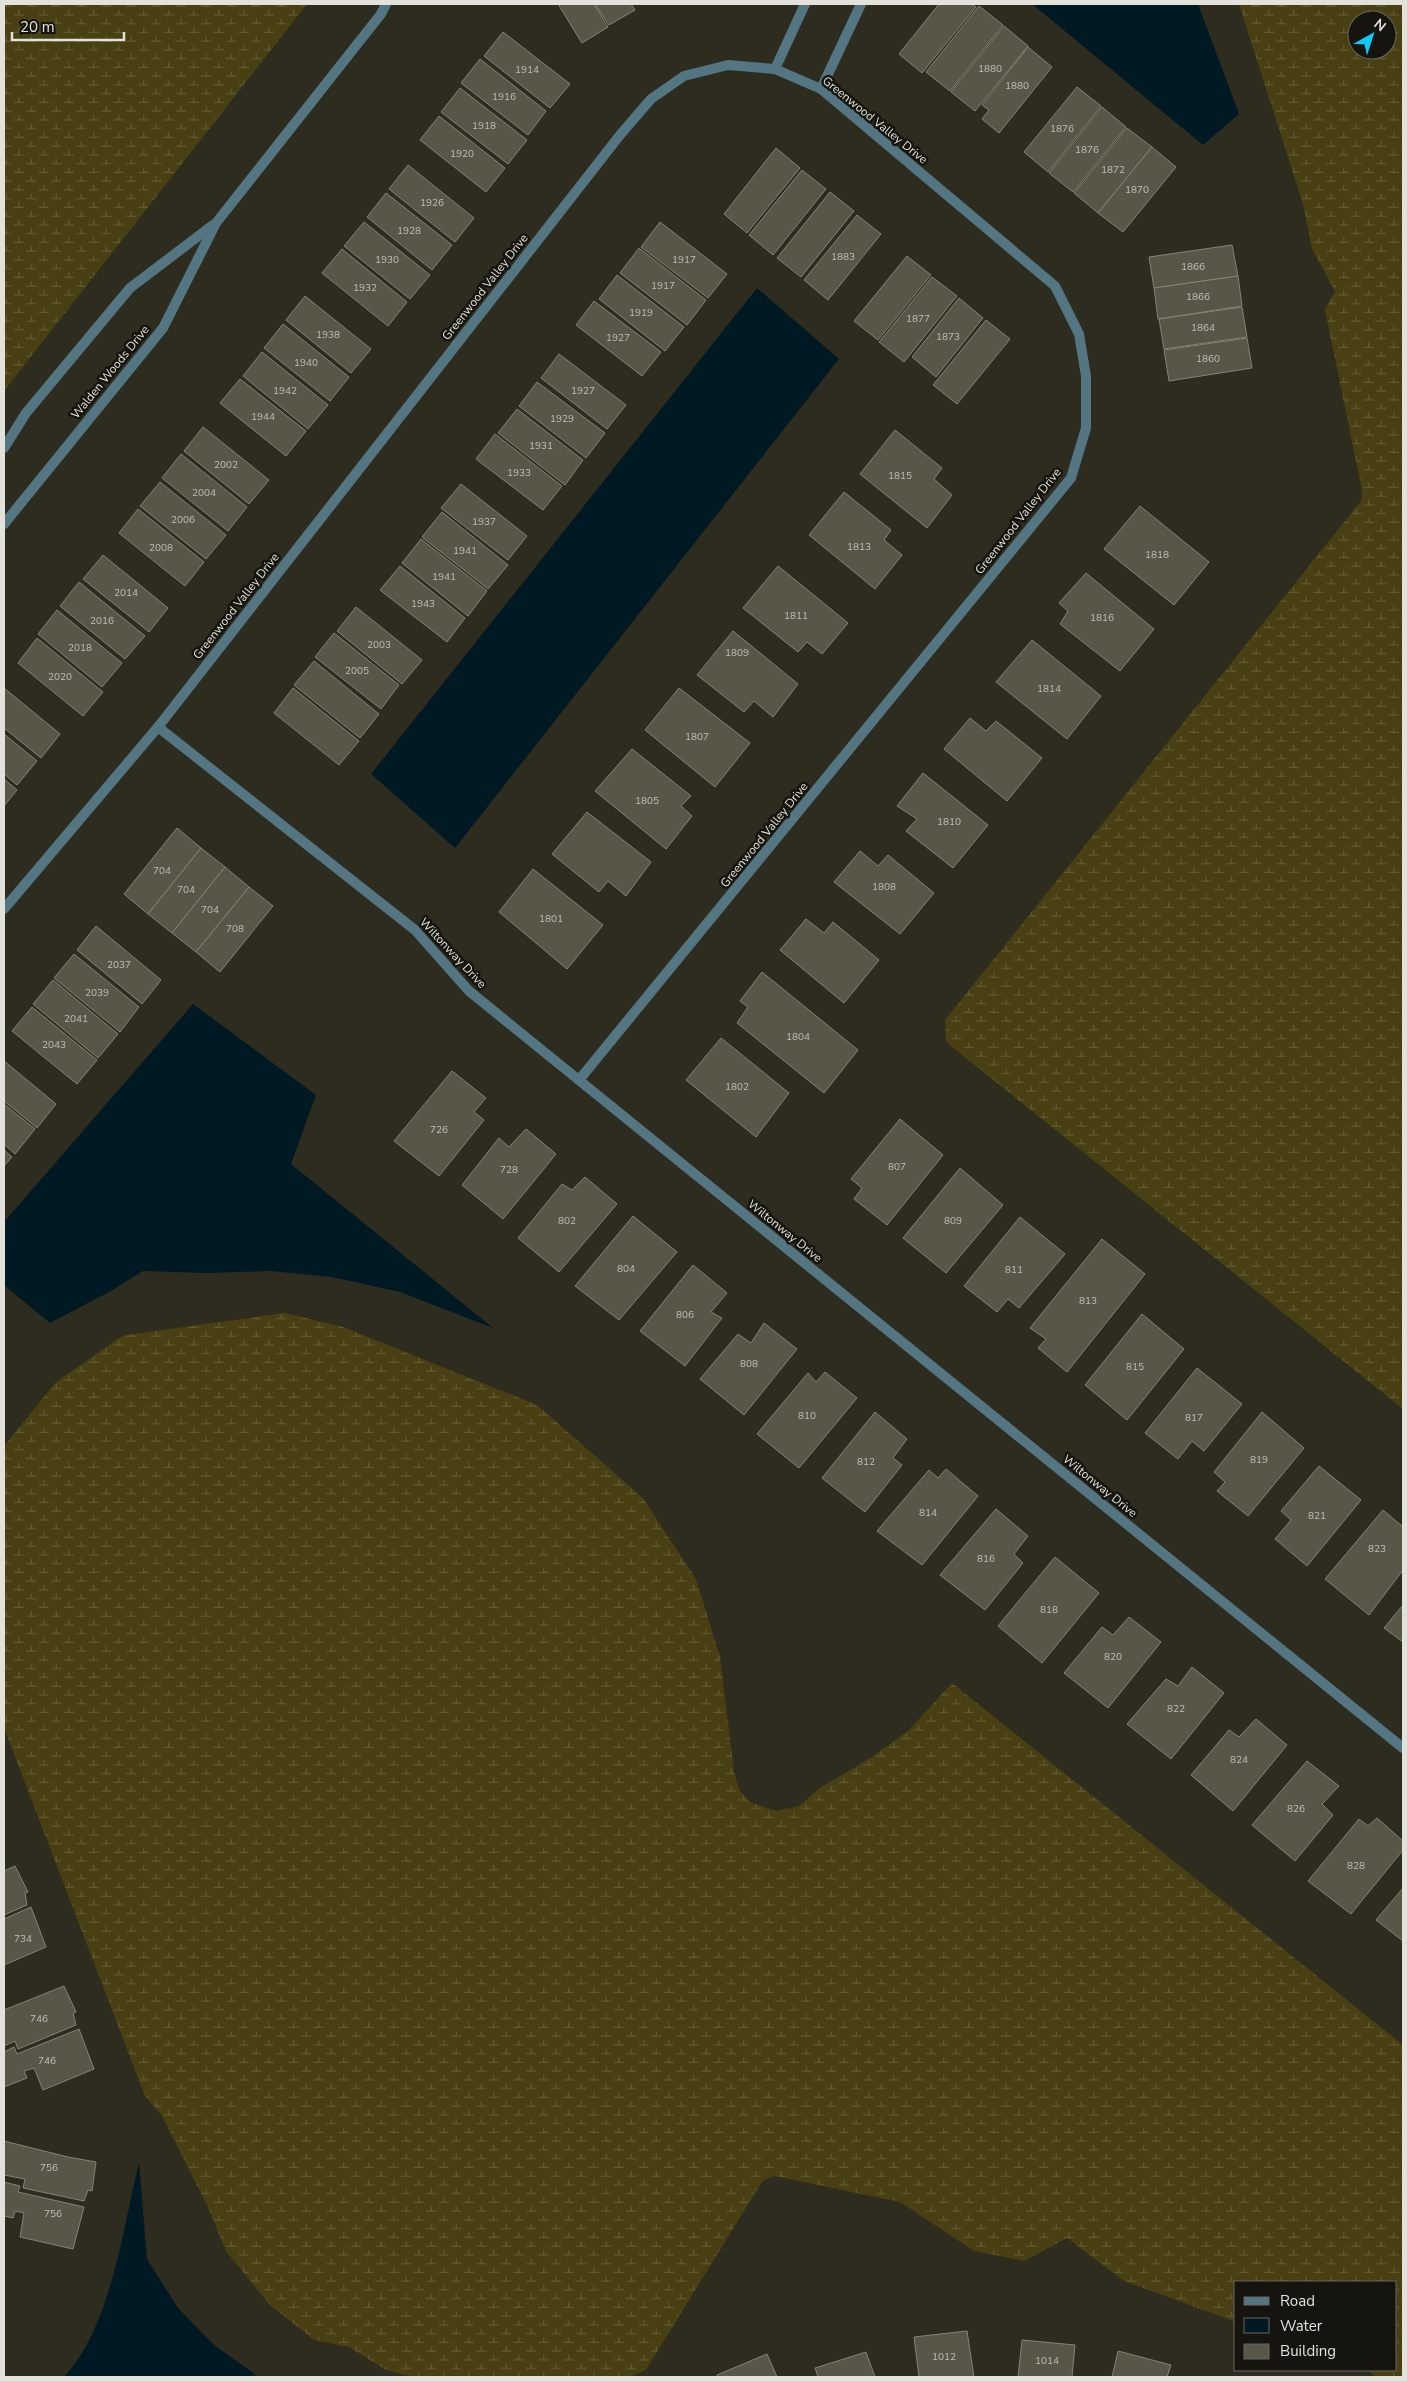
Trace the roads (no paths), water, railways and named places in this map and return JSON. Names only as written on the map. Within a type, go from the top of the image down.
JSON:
[{"type":"street","name":"Walden Woods Drive","points":[[4,524],[163,328],[216,223],[381,14],[386,4]]},
{"type":"street","name":"Walden Woods Drive","points":[[381,14],[393,4]]},
{"type":"street","points":[[775,69],[804,4]]},
{"type":"street","points":[[821,89],[860,4]]},
{"type":"street","name":"Greenwood Valley Drive","points":[[4,909],[158,727],[620,135],[651,99],[684,76],[728,65],[775,69],[821,89],[1055,286],[1078,334],[1086,376],[1086,428],[1070,478],[579,1080]]},
{"type":"street","name":"Walden Woods Drive","points":[[4,448],[26,413],[130,288],[216,223]]},
{"type":"street","name":"Wiltonway Drive","points":[[158,727],[415,930],[469,991],[1403,1748]]},
{"type":"water","points":[[1032,4],[1198,4],[1239,114],[1203,145]]},
{"type":"water","points":[[757,288],[839,359],[455,848],[371,774]]},
{"type":"water","points":[[193,1004],[316,1095],[291,1164],[493,1328],[400,1292],[332,1277],[271,1271],[205,1273],[143,1271],[111,1291],[50,1323],[4,1285],[4,1222]]},
{"type":"water","points":[[139,2162],[147,2259],[178,2308],[214,2345],[256,2375],[246,2377],[64,2377],[80,2356],[93,2332],[104,2304],[121,2246]]}]
